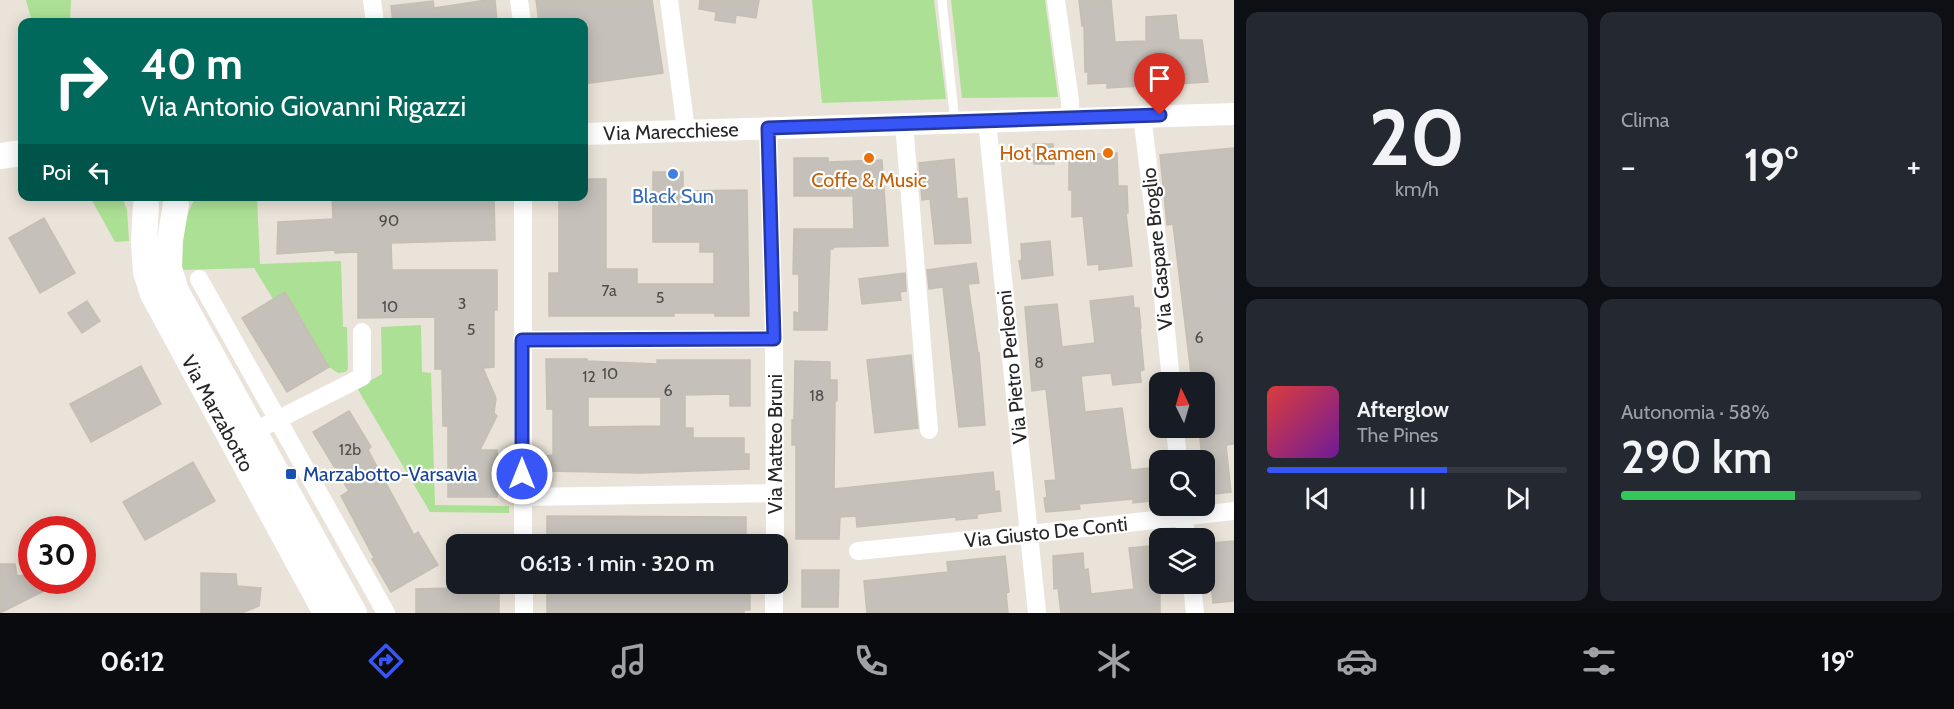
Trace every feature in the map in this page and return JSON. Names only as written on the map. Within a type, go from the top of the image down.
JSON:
[{"type":"main road","points":[[0,156],[18,154]]},
{"type":"main road","name":"Via Marzabotto","points":[[141,201],[146,272],[153,294],[326,613]]},
{"type":"main road","points":[[144,201],[163,208],[178,201]]},
{"type":"main road","name":"Via Marzabotto","points":[[180,201],[170,240],[169,268],[176,291],[354,613]]},
{"type":"street","points":[[372,0],[374,18]]},
{"type":"street","points":[[519,0],[521,18]]},
{"type":"street","points":[[669,0],[686,130]]},
{"type":"street","points":[[1056,0],[1070,101],[1070,118]]},
{"type":"street","name":"Via Marecchiese","points":[[588,134],[1142,115],[1234,114]]},
{"type":"street","name":"Via Gaspare Broglio","points":[[1142,115],[1170,372]]},
{"type":"street","name":"Via Pietro Perleoni","points":[[987,121],[1030,534],[1036,613]]},
{"type":"street","points":[[904,123],[929,430]]},
{"type":"street","name":"Via Matteo Bruni","points":[[768,128],[774,339],[775,534]]},
{"type":"street","points":[[522,201],[523,534]]},
{"type":"street","points":[[199,279],[386,613]]},
{"type":"street","name":"Via Marzabotto","points":[[254,432],[362,377],[362,332]]},
{"type":"street","points":[[522,340],[774,339]]},
{"type":"street","points":[[522,497],[775,493]]},
{"type":"street","name":"Via Giusto De Conti","points":[[1215,511],[1234,511]]},
{"type":"street","name":"Via Giusto De Conti","points":[[858,551],[1030,534],[1150,516]]},
{"type":"street","points":[[524,594],[524,613]]},
{"type":"street","points":[[774,594],[774,613]]},
{"type":"street","points":[[1192,594],[1195,613]]},
{"type":"lane","points":[[942,0],[955,122]]},
{"type":"green space","points":[[26,0],[71,0],[70,18],[31,18]]},
{"type":"green space","points":[[812,0],[934,0],[946,99],[822,103]]},
{"type":"green space","points":[[951,0],[1045,0],[1058,97],[962,98]]},
{"type":"green space","points":[[92,201],[124,201],[127,210],[129,241],[115,242]]},
{"type":"green space","points":[[194,201],[257,201],[260,264],[341,261],[343,327],[347,327],[348,369],[346,372],[338,373],[329,367],[285,292],[273,299],[254,268],[182,270],[183,232]]},
{"type":"green space","points":[[421,325],[422,372],[431,373],[435,505],[509,506],[509,513],[430,512],[357,388],[382,374],[381,327]]},
{"type":"building","points":[[495,0],[497,18],[392,18],[391,6],[433,1],[434,8]]},
{"type":"building","points":[[536,0],[652,0],[663,73],[588,83],[588,18],[538,18]]},
{"type":"building","points":[[700,0],[759,0],[756,18],[736,15],[735,23],[715,20],[716,12],[699,9]]},
{"type":"building","points":[[1079,0],[1111,0],[1115,42],[1146,41],[1146,17],[1176,15],[1179,40],[1202,40],[1208,82],[1107,88],[1107,83],[1088,84],[1088,72],[1085,72],[1084,26],[1082,26]]},
{"type":"building","points":[[1033,144],[1053,144],[1054,164],[1034,164]]},
{"type":"building","points":[[1234,148],[1234,444],[1226,445],[1231,492],[1215,494],[1215,450],[1201,450],[1200,438],[1215,438],[1215,372],[1191,372],[1173,224],[1167,225],[1160,155]]},
{"type":"building","points":[[1117,153],[1118,186],[1127,186],[1128,213],[1126,213],[1132,266],[1099,270],[1099,264],[1088,265],[1083,216],[1072,217],[1069,155]]},
{"type":"building","points":[[794,158],[828,158],[828,162],[882,160],[888,246],[833,247],[830,249],[827,330],[794,330],[794,312],[799,313],[799,274],[793,274],[794,229],[854,229],[853,196],[794,196]]},
{"type":"building","points":[[954,159],[957,199],[967,198],[971,243],[935,244],[930,199],[922,200],[919,163]]},
{"type":"building","points":[[653,172],[683,172],[683,191],[747,190],[749,316],[674,313],[674,316],[549,316],[549,273],[559,273],[559,201],[588,201],[588,179],[606,179],[606,269],[637,269],[637,284],[714,284],[714,252],[700,252],[700,242],[653,242]]},
{"type":"building","points":[[332,201],[494,201],[495,240],[391,243],[392,270],[497,270],[494,367],[483,368],[496,398],[494,413],[497,416],[480,450],[497,450],[497,497],[448,497],[448,426],[443,426],[442,369],[435,369],[435,317],[358,318],[358,252],[335,253],[335,250],[277,254],[278,222],[333,219]]},
{"type":"building","points":[[44,218],[75,273],[40,293],[9,238]]},
{"type":"building","points":[[1050,241],[1053,275],[1022,279],[1019,261],[1022,260],[1021,244]]},
{"type":"building","points":[[976,263],[979,283],[968,284],[979,353],[985,425],[959,427],[943,287],[929,289],[927,270]]},
{"type":"building","points":[[905,273],[906,291],[900,292],[901,300],[862,304],[859,279]]},
{"type":"building","points":[[285,292],[329,367],[287,392],[242,318]]},
{"type":"building","points":[[1133,296],[1134,308],[1139,308],[1144,370],[1140,371],[1141,382],[1113,385],[1111,373],[1081,376],[1085,412],[1122,408],[1131,470],[1149,468],[1149,501],[1133,503],[1133,499],[1079,504],[1080,509],[1046,512],[1045,481],[1056,480],[1046,389],[1032,391],[1025,307],[1057,304],[1062,347],[1095,343],[1090,301]]},
{"type":"building","points":[[87,301],[100,321],[82,333],[68,313]]},
{"type":"building","points":[[911,355],[918,428],[875,433],[867,360]]},
{"type":"building","points":[[546,359],[587,359],[587,361],[657,364],[657,360],[750,360],[750,406],[730,406],[730,394],[685,395],[685,428],[693,428],[693,438],[744,438],[744,454],[749,454],[749,469],[640,473],[548,471],[547,456],[553,455],[553,409],[547,409]],"holes":[[[588,397],[661,397],[661,426],[588,427]]]},
{"type":"building","points":[[795,361],[830,362],[830,380],[837,380],[834,489],[993,472],[995,492],[999,491],[1001,511],[977,514],[977,518],[956,520],[956,517],[857,527],[856,516],[840,517],[839,539],[796,539],[796,445],[792,445]]},
{"type":"building","points":[[141,366],[161,404],[91,442],[70,404]]},
{"type":"building","points":[[349,411],[371,447],[368,450],[414,535],[418,532],[438,565],[391,592],[341,496],[349,491],[313,432]]},
{"type":"building","points":[[193,462],[215,501],[145,540],[123,502]]},
{"type":"building","points":[[547,516],[746,517],[746,534],[547,534]]},
{"type":"building","points":[[1234,541],[1234,601],[1213,603],[1215,543]]},
{"type":"building","points":[[1149,546],[1149,594],[1160,594],[1160,613],[1061,613],[1058,588],[1054,589],[1053,556],[1083,553],[1084,570],[1088,569],[1091,594],[1134,589],[1129,548]]},
{"type":"building","points":[[1005,556],[1009,592],[1006,593],[1008,613],[867,613],[864,581],[948,572],[947,562]]},
{"type":"building","points":[[0,564],[15,564],[18,576],[18,594],[38,594],[0,613]]},
{"type":"building","points":[[802,570],[839,570],[838,607],[802,607]]},
{"type":"building","points":[[201,573],[236,574],[237,586],[261,588],[259,606],[242,613],[201,613]]},
{"type":"building","points":[[446,588],[446,594],[499,594],[499,613],[416,613],[416,589]]},
{"type":"building","points":[[547,594],[750,594],[750,610],[744,610],[744,613],[547,613]]},
{"type":"place","name":"Hot Ramen","points":[[1108,153]]},
{"type":"place","name":"Coffe & Music","points":[[869,158]]},
{"type":"place","name":"Black Sun","points":[[673,174]]},
{"type":"place","name":"Marzabotto-Varsavia","points":[[291,474]]},
{"type":"route","points":[[522,474],[522,340],[774,339],[768,128],[1160,115]]}]
